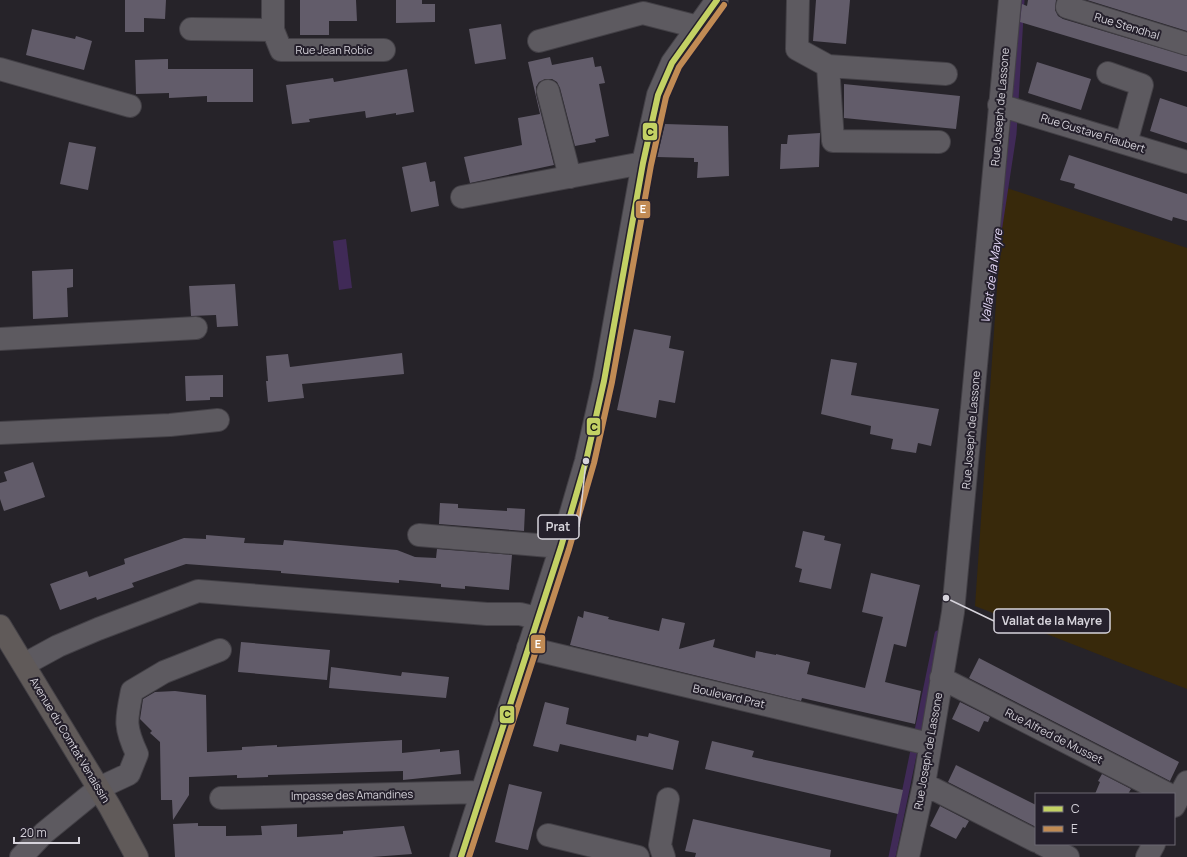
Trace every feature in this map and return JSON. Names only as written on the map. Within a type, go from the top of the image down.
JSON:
[{"type":"main road","name":"Avenue du Comtat Venaissin","points":[[0,626],[25,664],[99,788],[137,857]]},
{"type":"street","name":"Rue Jean Robic","points":[[273,0],[273,30],[281,50],[384,50]]},
{"type":"street","points":[[461,857],[561,547],[586,461],[604,381],[643,163],[658,95],[672,63],[717,0]]},
{"type":"street","points":[[798,0],[797,48],[828,66],[946,74]]},
{"type":"street","name":"Rue Joseph de Lassone","points":[[908,857],[924,784],[929,744],[953,612],[974,408],[1010,0]]},
{"type":"street","name":"Rue Stendhal","points":[[1068,4],[1187,44]]},
{"type":"street","points":[[539,42],[643,13],[698,27]]},
{"type":"street","points":[[191,29],[273,30]]},
{"type":"street","points":[[828,66],[833,141],[939,142]]},
{"type":"street","points":[[0,69],[130,106]]},
{"type":"street","points":[[1108,73],[1142,85],[1126,143]]},
{"type":"street","points":[[548,91],[570,177]]},
{"type":"street","name":"Rue Gustave Flaubert","points":[[1000,105],[1187,162]]},
{"type":"street","points":[[462,197],[643,163]]},
{"type":"street","points":[[0,339],[196,328]]},
{"type":"street","points":[[0,433],[170,425],[218,420]]},
{"type":"street","points":[[419,535],[561,547]]},
{"type":"street","points":[[25,664],[58,646],[98,629],[198,591],[487,614],[520,614],[537,618]]},
{"type":"street","name":"Boulevard Prat","points":[[528,648],[929,744]]},
{"type":"street","points":[[21,857],[44,833],[99,788],[129,774],[137,754],[127,733],[127,714],[132,691],[164,672],[220,650]]},
{"type":"street","name":"Rue Alfred de Musset","points":[[941,678],[1170,793]]},
{"type":"street","points":[[924,784],[1035,840]]},
{"type":"street","name":"Impasse des Amandines","points":[[221,798],[482,792]]},
{"type":"street","points":[[664,857],[660,845],[668,799]]},
{"type":"street","points":[[548,835],[638,857]]},
{"type":"street","points":[[1044,845],[1068,857]]},
{"type":"street","points":[[1147,857],[1153,845]]},
{"type":"shaded area","points":[[1004,187],[1187,248],[1187,689],[975,606]]},
{"type":"shaded area","points":[[346,239],[352,288],[339,290],[333,241]]},
{"type":"building","points":[[125,0],[166,0],[165,19],[144,18],[144,32],[125,32]]},
{"type":"building","points":[[300,0],[356,0],[357,21],[329,21],[329,35],[300,35]]},
{"type":"building","points":[[396,0],[422,0],[422,4],[435,4],[435,22],[396,23]]},
{"type":"building","points":[[816,0],[850,0],[846,44],[813,41]]},
{"type":"building","points":[[1028,0],[1056,0],[1055,10],[1058,16],[1063,19],[1187,56],[1187,72],[1020,22],[1022,4],[1027,6]]},
{"type":"building","points":[[1087,0],[1187,0],[1187,31]]},
{"type":"building","points":[[501,24],[506,59],[475,64],[469,29]]},
{"type":"building","points":[[32,29],[75,39],[76,36],[92,41],[84,70],[26,55]]},
{"type":"building","points":[[550,57],[552,65],[593,57],[595,67],[601,66],[605,83],[599,84],[609,136],[595,139],[596,142],[575,146],[560,88],[557,82],[552,79],[545,79],[539,82],[536,87],[536,94],[554,165],[470,183],[464,157],[522,145],[518,118],[540,114],[528,62]]},
{"type":"building","points":[[168,59],[168,69],[253,69],[253,102],[207,102],[207,96],[169,98],[169,93],[136,94],[135,60]]},
{"type":"building","points":[[1037,62],[1091,79],[1081,110],[1028,93]]},
{"type":"building","points":[[407,69],[414,112],[396,115],[396,113],[366,118],[365,111],[309,119],[310,122],[292,124],[286,85],[333,78],[334,82]]},
{"type":"building","points":[[844,84],[960,96],[956,129],[844,118]]},
{"type":"building","points":[[1160,98],[1187,107],[1187,143],[1150,131]]},
{"type":"building","points":[[665,124],[728,126],[729,176],[697,178],[698,162],[694,162],[694,158],[657,157]]},
{"type":"building","points":[[820,133],[819,167],[780,169],[781,144],[787,144],[788,135]]},
{"type":"building","points":[[69,142],[96,147],[88,190],[60,184]]},
{"type":"building","points":[[1069,155],[1187,194],[1187,221],[1173,217],[1172,221],[1074,188],[1075,184],[1060,180]]},
{"type":"building","points":[[426,162],[430,182],[435,181],[439,206],[411,212],[402,167]]},
{"type":"building","points":[[73,269],[73,287],[67,288],[68,317],[33,319],[32,271]]},
{"type":"building","points":[[235,284],[238,326],[217,327],[216,315],[191,316],[189,286]]},
{"type":"building","points":[[634,329],[671,336],[669,348],[684,351],[675,403],[659,400],[656,418],[617,410]]},
{"type":"building","points":[[402,353],[404,374],[302,384],[304,398],[268,402],[266,356],[288,354],[290,367]]},
{"type":"building","points":[[831,359],[857,363],[851,395],[939,409],[931,446],[918,443],[916,453],[891,449],[893,439],[870,434],[871,426],[821,414]]},
{"type":"building","points":[[223,375],[223,397],[210,397],[210,400],[186,401],[185,376]]},
{"type":"building","points":[[33,462],[45,497],[4,511],[0,499],[0,483],[7,481],[4,472]]},
{"type":"building","points":[[440,503],[458,504],[458,508],[507,511],[507,508],[525,509],[524,531],[439,524]]},
{"type":"building","points":[[803,531],[825,536],[824,540],[841,544],[831,589],[799,582],[802,569],[795,567]]},
{"type":"building","points":[[206,535],[245,538],[244,543],[283,545],[284,540],[397,550],[415,557],[436,558],[437,549],[512,555],[509,590],[465,586],[465,589],[441,587],[441,584],[399,580],[399,583],[281,573],[281,571],[186,564],[132,583],[134,587],[97,600],[96,597],[60,610],[50,584],[87,571],[89,577],[125,564],[124,559],[184,538],[206,539]]},
{"type":"building","points":[[871,573],[920,585],[906,647],[894,644],[885,682],[921,691],[915,724],[802,698],[801,701],[570,645],[578,616],[583,618],[584,611],[609,617],[608,619],[659,631],[662,618],[685,623],[679,649],[715,639],[713,647],[755,658],[756,651],[810,662],[807,674],[865,688],[883,617],[862,612]]},
{"type":"building","points":[[241,642],[330,650],[327,680],[238,672]]},
{"type":"building","points":[[979,658],[1179,762],[1170,781],[969,678]]},
{"type":"building","points":[[331,667],[401,676],[402,672],[449,677],[446,698],[329,688]]},
{"type":"building","points":[[175,691],[206,695],[207,752],[242,750],[242,747],[277,745],[277,747],[402,740],[402,753],[440,749],[440,752],[459,750],[461,774],[403,780],[403,771],[268,775],[268,777],[237,778],[237,775],[189,777],[189,795],[173,820],[172,800],[161,800],[160,742],[150,733],[152,731],[140,719],[143,699],[155,692]]},
{"type":"building","points":[[545,702],[569,708],[566,724],[636,741],[637,735],[648,737],[649,733],[679,741],[673,770],[560,744],[558,752],[533,746]]},
{"type":"building","points":[[960,702],[990,717],[988,722],[984,721],[979,732],[952,719]]},
{"type":"building","points":[[712,741],[754,751],[752,757],[903,790],[898,814],[705,769]]},
{"type":"building","points":[[956,765],[1035,804],[1035,826],[948,782]]},
{"type":"building","points":[[1102,774],[1131,789],[1129,793],[1095,793],[1100,782],[1098,781]]},
{"type":"building","points":[[509,784],[542,792],[528,850],[495,842]]},
{"type":"building","points":[[940,806],[969,821],[965,828],[963,827],[956,839],[930,826]]},
{"type":"building","points":[[693,819],[831,850],[830,857],[695,857],[696,853],[685,851]]},
{"type":"building","points":[[198,823],[198,826],[226,826],[226,836],[262,835],[261,826],[297,824],[297,837],[343,834],[343,831],[404,826],[412,854],[372,857],[175,857],[173,824]]},
{"type":"waterway","name":"Vallat de la Mayre","points":[[999,226],[1013,134],[1021,0]]},
{"type":"waterway","name":"Vallat de la Mayre","points":[[892,857],[938,634]]},
{"type":"transit line","name":"C","points":[[461,857],[561,547],[586,461],[604,381],[643,163],[658,95],[672,63],[717,0]]},
{"type":"transit line","name":"E","points":[[469,857],[569,549],[594,463],[612,382],[651,165],[666,97],[679,67],[724,5]]},
{"type":"place","name":"Prat","points":[[586,461]]},
{"type":"place","name":"Vallat de la Mayre","points":[[946,598]]}]
